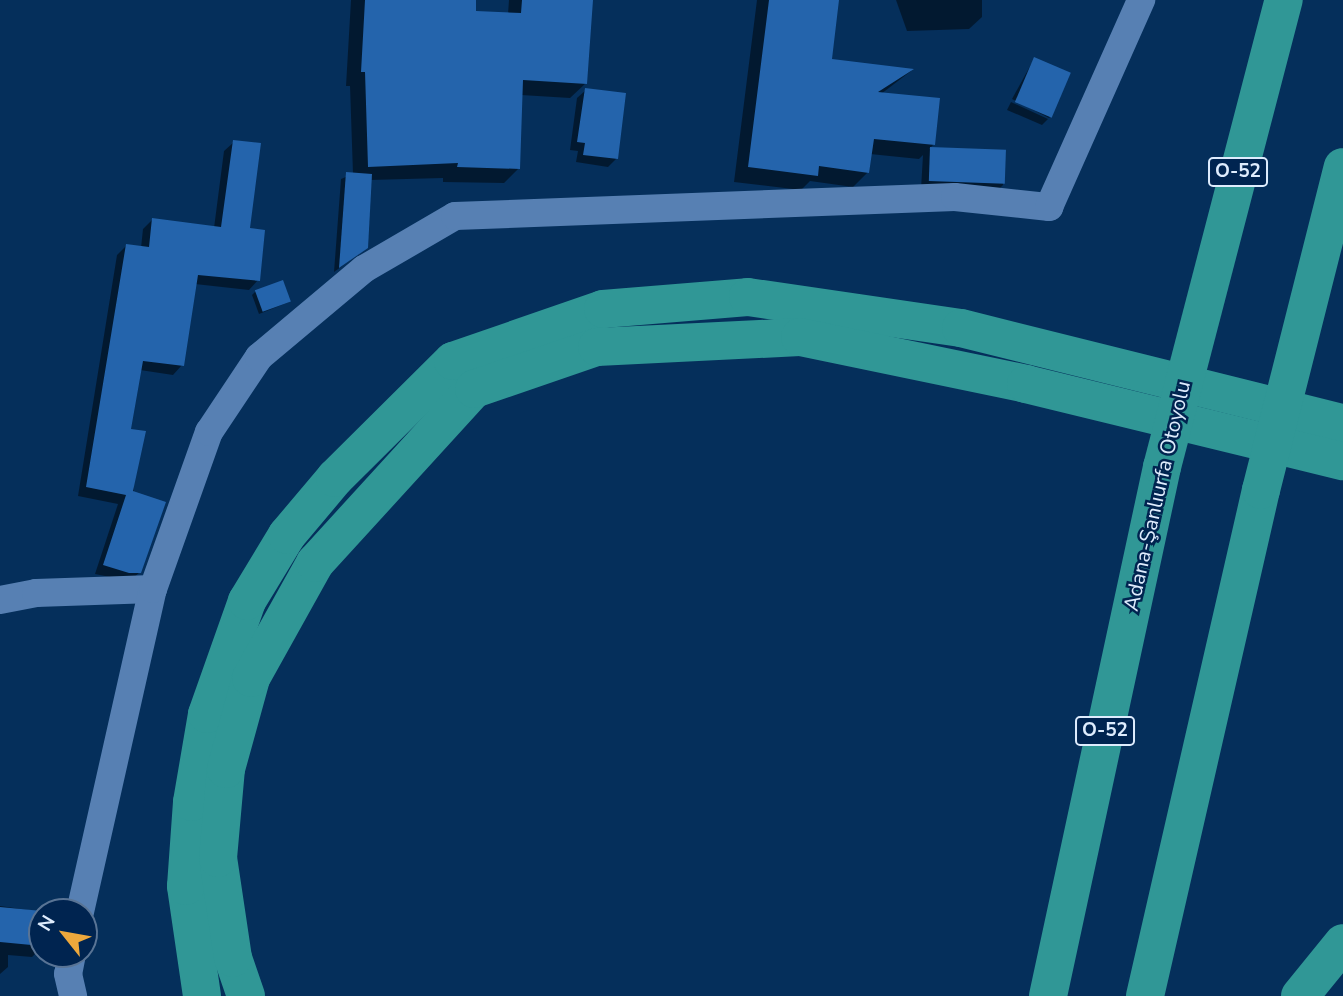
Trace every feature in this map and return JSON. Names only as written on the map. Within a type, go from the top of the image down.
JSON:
[{"type":"highway","name":"Adana-Şanlıurfa Otoyolu","points":[[1048,996],[1162,467],[1284,0]]},
{"type":"highway","points":[[1145,996],[1261,490],[1343,167]]},
{"type":"highway","points":[[202,996],[186,886],[192,802],[208,714],[247,601],[287,535],[335,478],[453,360],[603,309],[748,297],[961,328],[1343,423]]},
{"type":"highway","points":[[246,996],[233,958],[218,858],[226,769],[251,678],[315,563],[474,389],[597,347],[800,337],[1026,384],[1343,461]]},
{"type":"highway","points":[[1024,996],[1162,467]]},
{"type":"highway","points":[[1300,996],[1343,943]]},
{"type":"street","points":[[83,898],[153,589],[209,432],[259,357],[363,269],[455,216],[955,197],[1049,207],[1141,0]]},
{"type":"street","points":[[0,600],[36,593],[153,589]]},
{"type":"street","points":[[69,968],[73,996]]},
{"type":"building","points":[[365,0],[476,0],[476,11],[521,13],[522,0],[593,0],[587,84],[523,80],[520,169],[457,167],[458,163],[368,167],[365,72],[361,72]]},
{"type":"building","points":[[769,0],[839,0],[832,59],[914,69],[878,92],[940,98],[935,145],[874,139],[869,173],[819,166],[818,176],[748,167]]},
{"type":"building","points":[[1034,57],[1071,73],[1052,118],[1015,102]]},
{"type":"building","points":[[585,88],[626,93],[618,159],[583,155],[585,143],[577,142]]},
{"type":"building","points":[[233,140],[261,143],[250,228],[265,230],[260,281],[198,275],[184,366],[143,361],[131,429],[146,431],[133,491],[166,502],[141,573],[129,573],[103,565],[126,495],[86,487],[126,244],[149,247],[152,218],[221,227]]},
{"type":"building","points":[[930,147],[1006,150],[1005,184],[929,181]]},
{"type":"building","points":[[346,172],[372,174],[368,248],[339,268]]},
{"type":"building","points":[[283,280],[291,302],[263,312],[255,290]]},
{"type":"building","points":[[0,907],[28,910],[28,945],[0,942]]}]
